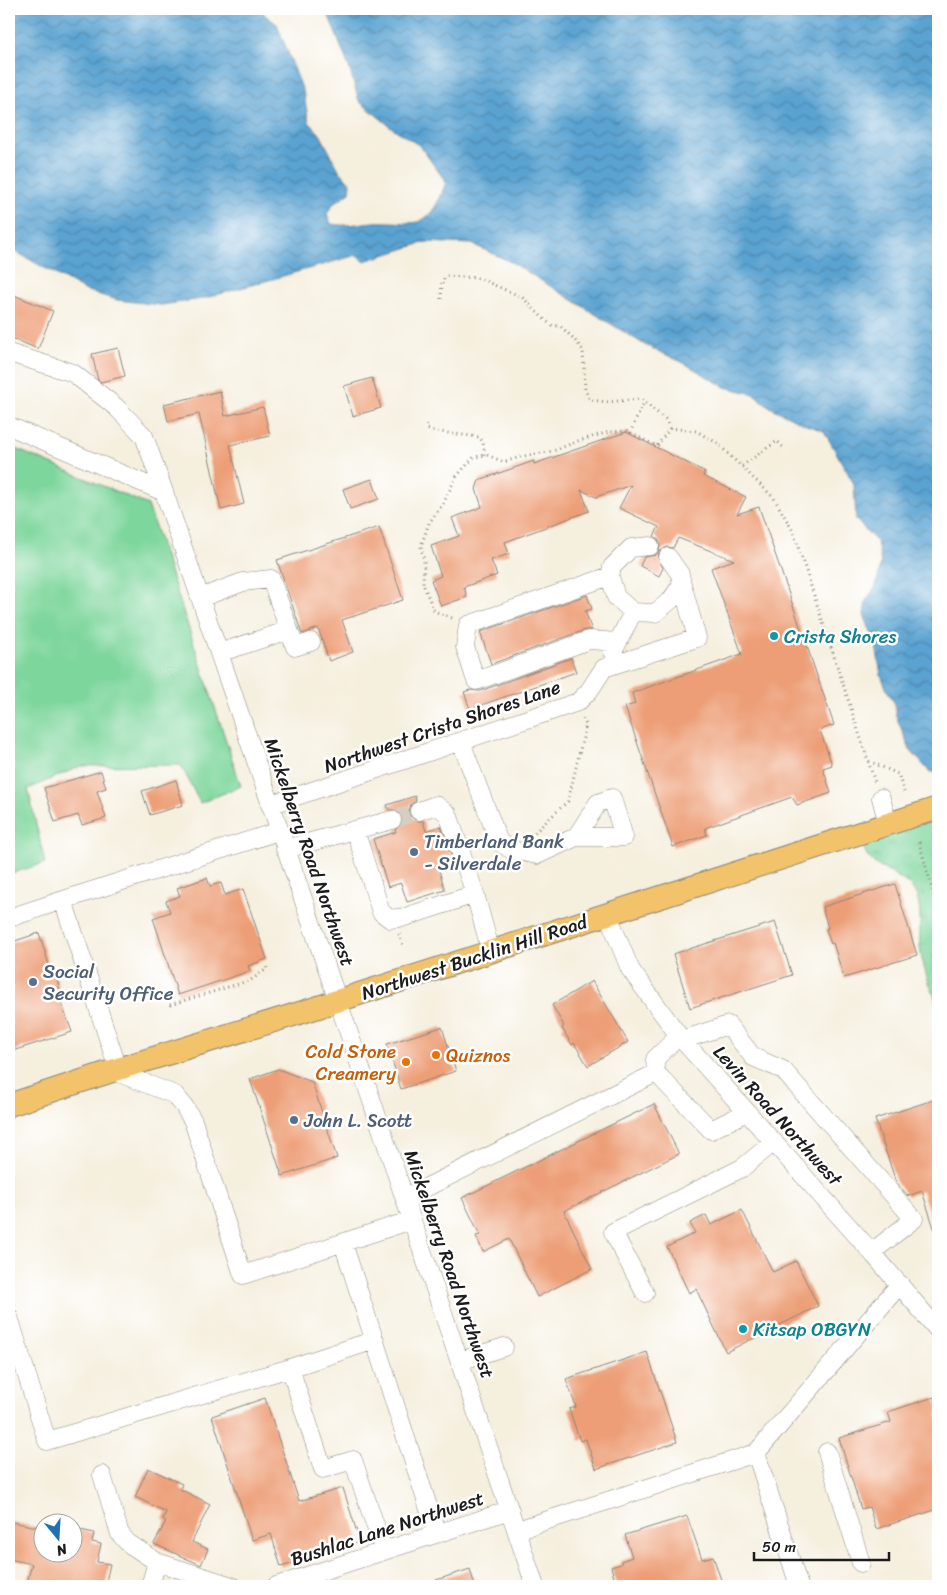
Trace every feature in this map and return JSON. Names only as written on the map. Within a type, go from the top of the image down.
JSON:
[{"type":"main road","name":"Northwest Bucklin Hill Road","points":[[9,1105],[932,810]]},
{"type":"street","name":"Mickelberry Road Northwest","points":[[9,353],[73,373],[116,408],[144,436],[405,1198],[535,1586]]},
{"type":"street","points":[[9,426],[164,492]]},
{"type":"street","points":[[650,546],[631,548],[612,566],[610,576],[616,597],[633,612],[655,613],[671,600],[682,584]]},
{"type":"street","points":[[604,668],[698,638],[680,574],[668,557]]},
{"type":"street","points":[[610,576],[468,625],[465,647],[476,681],[589,640],[618,642]]},
{"type":"street","points":[[200,598],[243,582],[270,579],[295,647],[311,642]]},
{"type":"street","name":"Northwest Crista Shores Lane","points":[[270,805],[578,702],[589,691],[604,668],[633,612]]},
{"type":"street","points":[[219,653],[289,630]]},
{"type":"street","points":[[461,742],[499,842],[512,850],[537,855],[576,836]]},
{"type":"street","points":[[881,798],[888,824]]},
{"type":"street","points":[[419,811],[436,805],[448,814],[475,894],[490,952]]},
{"type":"street","points":[[286,849],[392,820]]},
{"type":"street","points":[[355,830],[381,912],[390,919],[405,917],[475,894]]},
{"type":"street","points":[[9,918],[279,831]]},
{"type":"street","points":[[64,900],[116,1070],[175,1095],[184,1106],[192,1121],[243,1275],[412,1220]]},
{"type":"street","name":"Levin Road Northwest","points":[[608,915],[630,969],[681,1038],[872,1252],[938,1330]]},
{"type":"street","points":[[747,1112],[711,1130],[656,1072],[654,1058],[681,1038],[728,1025],[753,1057],[783,1070],[914,1219],[872,1252]]},
{"type":"street","points":[[405,1198],[656,1072]]},
{"type":"street","points":[[645,1293],[613,1232],[742,1168],[774,1142]]},
{"type":"street","points":[[343,1243],[437,1534]]},
{"type":"street","points":[[517,1530],[756,1453],[900,1284]]},
{"type":"street","points":[[9,1317],[47,1441],[290,1368],[374,1340]]},
{"type":"street","points":[[460,1361],[504,1347]]},
{"type":"street","points":[[290,1368],[324,1469],[353,1460],[384,1551]]},
{"type":"street","points":[[828,1452],[861,1564]]},
{"type":"street","points":[[756,1453],[799,1586]]},
{"type":"street","points":[[102,1475],[120,1534],[128,1543],[157,1562],[232,1586]]},
{"type":"street","name":"Bushlac Lane Northwest","points":[[276,1586],[510,1510]]},
{"type":"street","points":[[150,1586],[157,1562]]},
{"type":"path","points":[[441,299],[442,282],[446,276],[455,275],[478,278],[522,296],[545,320],[553,326],[560,326],[583,350],[585,389],[591,400],[607,402],[640,399],[666,419],[670,428]]},
{"type":"path","points":[[630,433],[644,402]]},
{"type":"path","points":[[427,425],[427,429],[432,432],[479,437],[483,442],[485,455]]},
{"type":"path","points":[[468,625],[434,611],[423,584],[424,561],[421,546],[428,523],[444,504],[456,478],[474,457],[485,455],[504,462],[553,451],[609,432],[626,431],[657,446],[670,428]]},
{"type":"path","points":[[670,428],[696,431],[717,443],[774,498],[793,531],[881,798]]},
{"type":"path","points":[[742,466],[776,442],[783,447]]},
{"type":"path","points":[[522,852],[525,842],[568,801],[586,725],[582,717],[584,710]]},
{"type":"path","points":[[868,762],[898,774],[904,792]]},
{"type":"path","points":[[918,842],[938,909]]},
{"type":"path","points":[[170,1005],[251,980],[267,969],[266,965]]},
{"type":"path","points":[[250,976],[251,980]]},
{"type":"green space","points":[[9,446],[148,505],[241,786],[200,803],[181,765],[81,766],[28,789],[45,863],[9,874]]},
{"type":"green space","points":[[938,808],[938,1005],[921,954],[920,912],[917,896],[908,884],[869,858],[864,849],[860,833]]},
{"type":"water","points":[[9,9],[261,9],[266,16],[277,24],[303,91],[309,122],[320,134],[339,170],[351,184],[350,192],[333,204],[327,214],[331,224],[342,225],[378,222],[414,223],[423,220],[436,206],[446,182],[420,146],[391,127],[359,101],[349,67],[326,9],[938,9],[938,772],[930,772],[910,750],[896,716],[895,704],[881,675],[876,645],[864,615],[866,601],[876,586],[881,563],[877,542],[856,520],[854,484],[824,431],[806,425],[770,407],[754,394],[725,387],[684,363],[645,345],[513,263],[472,244],[426,242],[364,261],[357,255],[202,299],[161,305],[117,300],[84,290],[9,248]]},
{"type":"building","points":[[9,293],[53,311],[38,349],[9,337]]},
{"type":"building","points":[[118,348],[125,376],[101,382],[98,380],[92,354]]},
{"type":"building","points":[[372,378],[381,408],[353,416],[344,386]]},
{"type":"building","points":[[220,391],[225,416],[263,407],[270,436],[230,445],[244,504],[221,510],[199,414],[168,421],[164,404]]},
{"type":"building","name":"Crista Shores","points":[[626,432],[705,472],[703,476],[746,497],[737,514],[759,507],[834,725],[820,730],[832,765],[823,768],[831,793],[797,805],[792,797],[705,828],[707,835],[673,847],[625,707],[635,704],[632,693],[742,654],[711,568],[734,560],[678,538],[673,548],[667,547],[659,552],[658,558],[663,568],[659,576],[640,566],[644,557],[656,555],[659,551],[660,544],[654,536],[659,527],[619,508],[631,485],[596,497],[581,490],[589,511],[505,542],[509,554],[491,560],[497,575],[464,587],[467,597],[441,606],[431,580],[441,576],[431,546],[459,536],[452,518],[482,507],[476,489],[479,480],[534,461],[534,464]]},
{"type":"building","points":[[372,479],[379,499],[350,509],[343,489]]},
{"type":"building","points":[[379,527],[403,600],[342,620],[353,652],[329,661],[318,628],[302,634],[277,560]]},
{"type":"building","points":[[587,595],[592,609],[585,611],[592,630],[585,630],[491,664],[480,632]]},
{"type":"building","points":[[571,658],[576,672],[470,709],[464,692],[470,690],[480,691]]},
{"type":"building","points":[[101,771],[106,788],[97,791],[106,818],[82,825],[78,815],[55,822],[44,788]]},
{"type":"building","points":[[176,780],[183,805],[150,815],[142,791]]},
{"type":"building","name":"Timberland Bank - Silverdale","points":[[415,796],[416,801],[411,804],[409,815],[417,821],[423,821],[426,831],[441,826],[454,865],[439,870],[445,890],[407,902],[401,883],[388,887],[373,839],[396,832],[395,830],[402,823],[400,813],[395,810],[389,810],[387,805]]},
{"type":"building","points":[[207,878],[210,886],[221,883],[225,895],[243,889],[267,959],[248,966],[250,971],[178,995],[153,918],[170,912],[166,901],[180,896],[177,888]]},
{"type":"building","points":[[895,884],[917,955],[844,978],[833,943],[831,944],[826,929],[828,928],[822,907]]},
{"type":"building","points":[[775,922],[792,975],[690,1008],[673,954]]},
{"type":"building","name":"Social Security Office","points":[[39,933],[51,971],[54,970],[61,993],[58,994],[72,1032],[9,1052],[9,943]]},
{"type":"building","points":[[592,981],[628,1042],[588,1066],[574,1043],[572,1045],[552,1005]]},
{"type":"building","points":[[442,1027],[456,1071],[401,1089],[387,1044]]},
{"type":"building","name":"John L. Scott","points":[[278,1069],[312,1082],[337,1158],[282,1176],[250,1079]]},
{"type":"building","points":[[936,1099],[938,1107],[938,1231],[935,1231],[922,1191],[908,1196],[896,1182],[875,1119]]},
{"type":"building","points":[[654,1104],[679,1154],[564,1211],[592,1269],[537,1297],[509,1239],[483,1252],[476,1236],[480,1235],[462,1198]]},
{"type":"building","points":[[742,1210],[773,1272],[796,1261],[818,1306],[726,1352],[696,1289],[689,1293],[667,1247],[695,1233],[690,1223],[706,1215],[711,1225]]},
{"type":"building","points":[[647,1352],[677,1442],[596,1469],[586,1439],[580,1441],[569,1409],[576,1407],[566,1379]]},
{"type":"building","points":[[934,1397],[938,1409],[938,1509],[876,1529],[869,1507],[861,1509],[839,1438],[891,1422],[888,1412]]},
{"type":"building","points":[[265,1398],[299,1501],[343,1488],[360,1542],[281,1567],[271,1534],[252,1540],[212,1416]]},
{"type":"building","points":[[148,1468],[182,1484],[180,1489],[210,1504],[192,1542],[208,1549],[201,1565],[154,1544],[166,1521],[163,1519],[166,1512],[135,1497]]},
{"type":"building","points":[[687,1516],[702,1559],[713,1556],[723,1586],[642,1586],[640,1581],[628,1585],[627,1582],[616,1585],[611,1567],[621,1564],[621,1561],[632,1557],[625,1535]]},
{"type":"building","points":[[12,1522],[32,1526],[32,1562],[82,1562],[82,1530],[94,1533],[92,1542],[101,1544],[97,1562],[110,1564],[105,1586],[26,1586],[32,1564],[9,1559],[9,1530],[11,1530]]},
{"type":"building","points":[[470,1569],[475,1586],[428,1586],[427,1583]]},
{"type":"tunnel","points":[[392,820],[419,811]]},
{"type":"place","name":"Crista Shores","points":[[774,636]]},
{"type":"place","name":"Timberland Bank - Silverdale","points":[[414,852]]},
{"type":"place","name":"Social Security Office","points":[[33,982]]},
{"type":"place","name":"Quiznos","points":[[436,1055]]},
{"type":"place","name":"Cold Stone Creamery","points":[[406,1062]]},
{"type":"place","name":"John L. Scott","points":[[294,1120]]},
{"type":"place","name":"Kitsap OBGYN","points":[[743,1329]]}]
